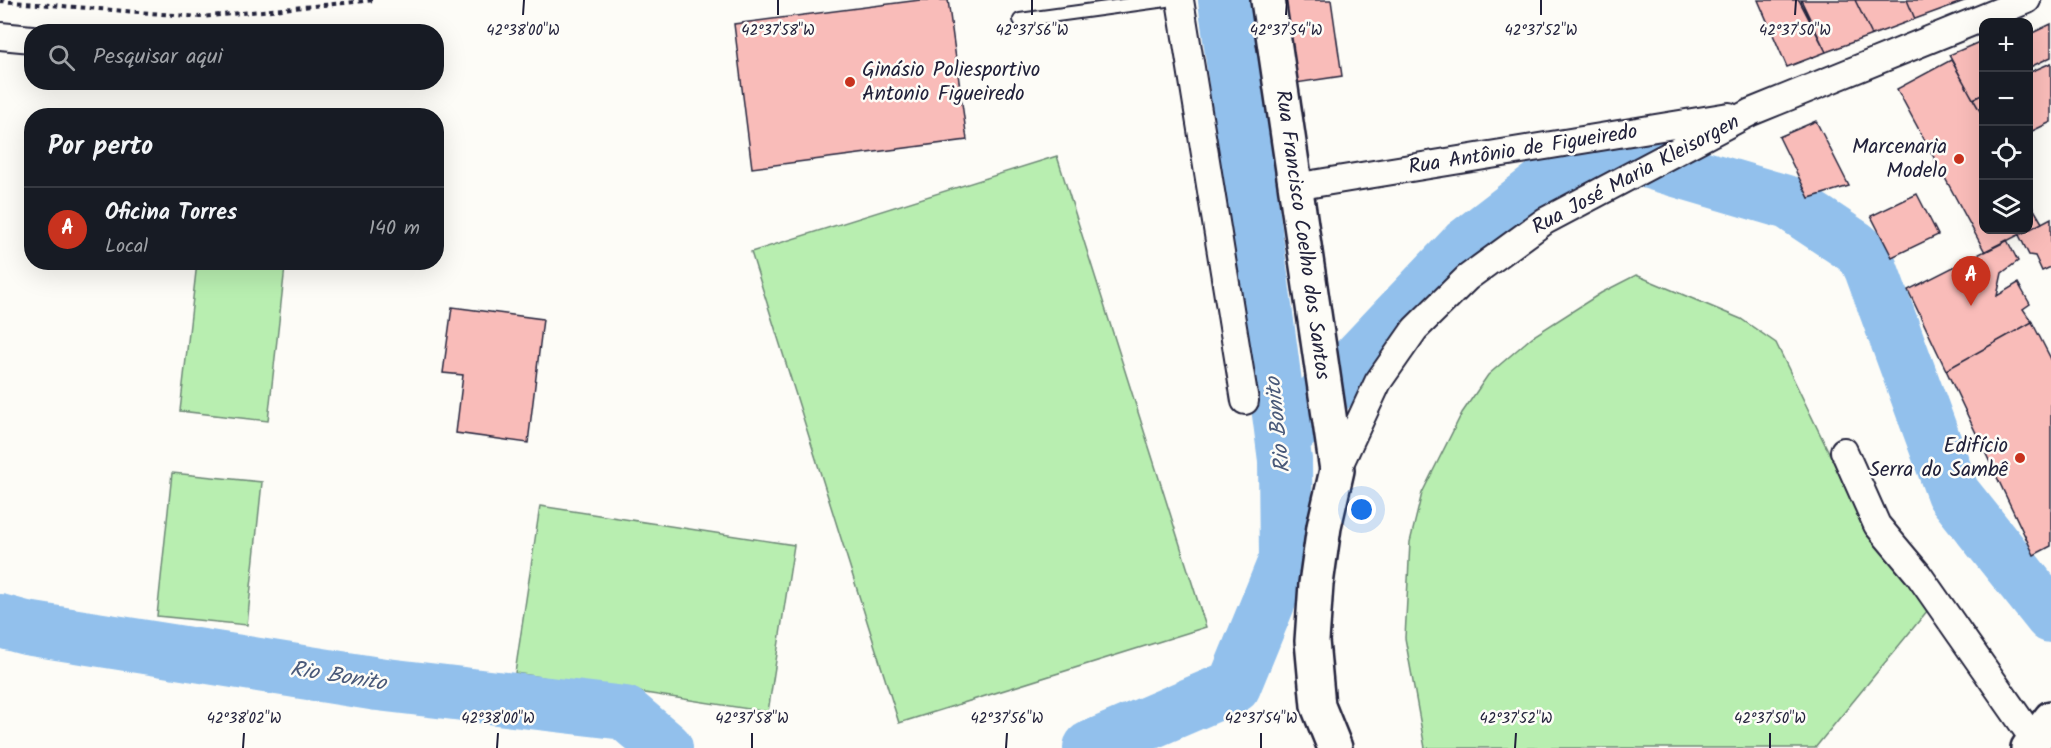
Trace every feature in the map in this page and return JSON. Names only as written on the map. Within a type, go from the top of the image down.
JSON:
[{"type":"street","points":[[1180,0],[1245,401]]},
{"type":"street","name":"Rua Francisco Coelho dos Santos","points":[[1268,0],[1337,470]]},
{"type":"street","name":"Rua José Maria Kleisorgen","points":[[1335,748],[1318,706],[1312,640],[1324,527],[1337,470],[1378,382],[1415,329],[1467,278],[1545,221],[1751,112],[2027,0]]},
{"type":"street","points":[[0,37],[24,38]]},
{"type":"street","name":"Rua Antônio de Figueiredo","points":[[1294,187],[1751,112]]},
{"type":"street","points":[[1844,451],[1877,525],[1918,574],[2038,735]]},
{"type":"lane","points":[[1020,20],[1166,0]]},
{"type":"path","points":[[0,1],[200,17],[375,0]]},
{"type":"green space","points":[[1057,156],[1206,627],[899,723],[751,252]]},
{"type":"green space","points":[[196,270],[285,270],[268,421],[180,411]]},
{"type":"green space","points":[[1636,275],[1741,319],[1776,343],[1866,529],[1928,610],[1815,748],[1425,748],[1405,638],[1410,542],[1422,493],[1462,413],[1488,375],[1532,337],[1601,293]]},
{"type":"green space","points":[[172,473],[262,482],[247,625],[157,616]]},
{"type":"green space","points":[[540,506],[794,545],[768,712],[515,673]]},
{"type":"building","name":"Ginásio Poliesportivo Antonio Figueiredo","points":[[920,0],[948,0],[967,140],[752,168],[734,24]]},
{"type":"building","points":[[1286,0],[1331,0],[1342,76],[1296,83]]},
{"type":"building","points":[[1758,0],[1799,0],[1826,52],[1787,67]]},
{"type":"building","points":[[1801,0],[1855,0],[1872,35],[1826,52]]},
{"type":"building","points":[[1855,0],[1907,0],[1915,19],[1872,35]]},
{"type":"building","points":[[1907,0],[1967,0],[1915,19]]},
{"type":"building","points":[[2051,24],[2051,57],[2033,66],[2033,33]]},
{"type":"building","points":[[1979,42],[1979,96],[1973,99],[1949,55]]},
{"type":"building","name":"Marcenaria Modelo","points":[[1951,60],[1979,109],[1979,234],[2020,234],[1985,252],[1897,89]]},
{"type":"building","points":[[2051,63],[2051,122],[2033,131],[2033,72]]},
{"type":"building","points":[[1979,96],[1979,109],[1973,99]]},
{"type":"building","points":[[1816,121],[1849,186],[1809,198],[1779,137]]},
{"type":"building","points":[[1917,194],[1938,235],[1892,257],[1871,216]]},
{"type":"building","name":"Marcenaria Modelo","points":[[2033,208],[2042,223],[2033,228]]},
{"type":"building","points":[[2051,218],[2051,267],[2042,271],[2035,256],[2029,255],[2019,235],[2033,234],[2033,228]]},
{"type":"building","points":[[2007,240],[2018,261],[2002,273],[1997,296],[2018,283],[2030,304],[2023,309],[2032,322],[1946,370],[1908,290]]},
{"type":"building","points":[[452,307],[543,319],[528,443],[456,433],[463,375],[443,373]]},
{"type":"building","name":"Edifício Serra do Sambê","points":[[2032,322],[2051,359],[2051,546],[2034,555],[1946,370]]},
{"type":"waterway","name":"Rio Bonito","points":[[1090,748],[1234,686],[1286,559],[1285,460],[1225,0]]},
{"type":"waterway","points":[[1283,438],[1466,245],[1549,181],[1574,169],[1619,158],[1639,159],[1789,203],[1865,256],[1953,493],[2051,616]]},
{"type":"waterway","name":"Rio Bonito","points":[[0,621],[26,628],[378,684],[625,713],[666,748]]},
{"type":"place","name":"Ginásio Poliesportivo Antonio Figueiredo","points":[[850,82]]},
{"type":"place","name":"Marcenaria Modelo","points":[[1959,159]]},
{"type":"place","name":"Oficina Torres","points":[[1971,306]]},
{"type":"place","name":"Edifício Serra do Sambê","points":[[2020,458]]}]
